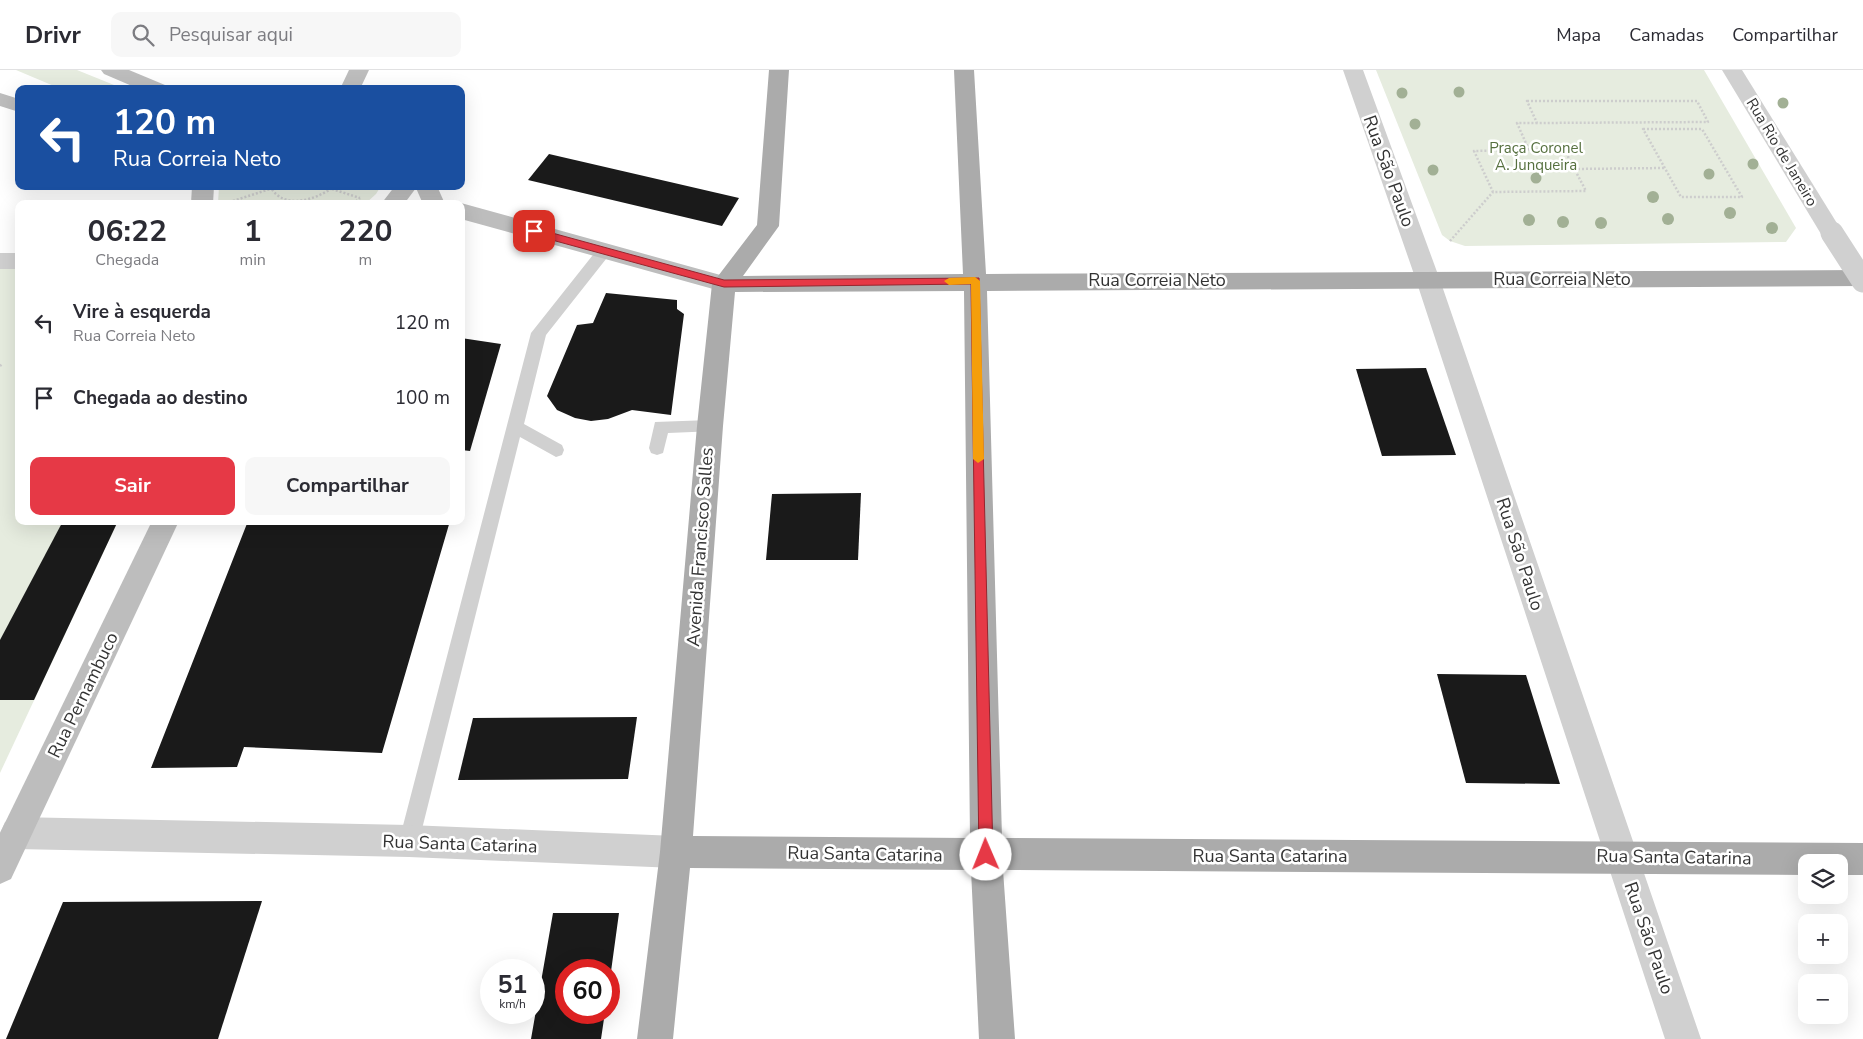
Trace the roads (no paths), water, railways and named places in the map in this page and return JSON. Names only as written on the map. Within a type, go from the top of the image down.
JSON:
[{"type":"main road","points":[[724,284],[768,226],[778,70]]},
{"type":"main road","points":[[964,70],[975,281],[986,855],[997,1039]]},
{"type":"main road","name":"Rua Correia Neto","points":[[724,284],[975,281],[1863,279]]},
{"type":"main road","name":"Avenida Francisco Salles","points":[[655,1039],[676,852],[710,426],[724,284]]},
{"type":"main road","name":"Rua Santa Catarina","points":[[676,852],[986,855],[1620,856],[1863,859]]},
{"type":"street","points":[[111,70],[148,85]]},
{"type":"street","points":[[352,85],[359,70]]},
{"type":"street","name":"Rua São Paulo","points":[[1353,70],[1428,280],[1683,1039]]},
{"type":"street","name":"Rua Rio de Janeiro","points":[[1732,70],[1832,233],[1863,279]]},
{"type":"street","points":[[0,99],[15,105]]},
{"type":"street","points":[[395,200],[404,190]]},
{"type":"street","name":"Rua Correia Neto","points":[[465,212],[724,284]]},
{"type":"street","points":[[0,261],[15,260]]},
{"type":"street","name":"Rua Pernambuco","points":[[0,868],[164,525]]},
{"type":"street","name":"Rua Santa Catarina","points":[[16,833],[409,841],[676,852]]},
{"type":"lane","points":[[409,841],[539,334],[605,250]]},
{"type":"lane","points":[[657,448],[661,427],[710,426]]},
{"type":"lane","points":[[516,427],[556,450]]},
{"type":"park label","name":"Praça Coronel A. Junqueira","points":[[1536,156]]}]
